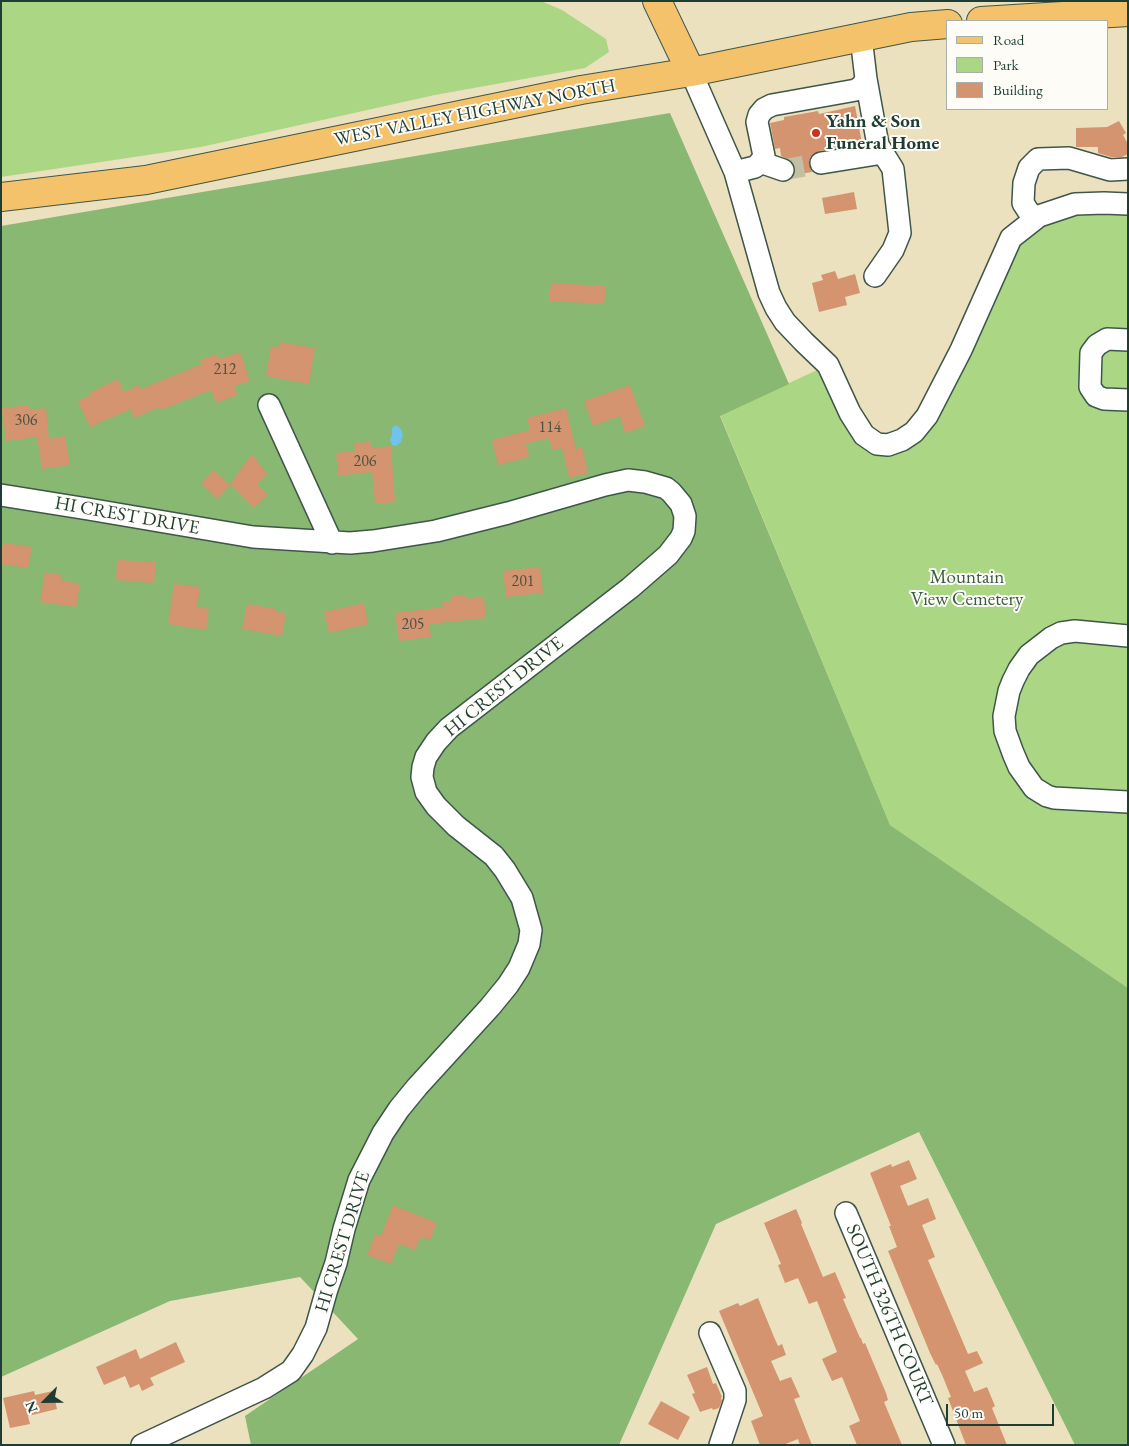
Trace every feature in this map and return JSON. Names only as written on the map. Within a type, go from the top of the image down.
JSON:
[{"type":"main road","points":[[657,1],[691,72]]},
{"type":"main road","points":[[997,20],[1128,12]]},
{"type":"main road","name":"WEST VALLEY HIGHWAY NORTH","points":[[1,197],[146,180],[581,90],[691,72],[911,27],[946,24]]},
{"type":"street","points":[[861,37],[866,79],[878,145],[893,169],[900,232],[893,250],[875,276]]},
{"type":"street","points":[[691,72],[735,172],[766,286],[776,308],[804,342],[828,365],[850,413],[864,435],[878,444],[888,445],[902,440],[914,432],[927,416],[962,350],[1011,238],[1039,216],[1075,204],[1128,204]]},
{"type":"street","points":[[735,172],[755,166],[764,156],[757,122],[759,115],[764,109],[772,105],[856,90],[862,86],[866,79]]},
{"type":"street","points":[[820,163],[883,153]]},
{"type":"street","points":[[1034,220],[1023,203],[1024,183],[1029,168],[1038,159],[1069,158],[1110,170],[1128,169]]},
{"type":"street","points":[[760,162],[784,170]]},
{"type":"street","points":[[1128,340],[1107,339],[1097,345],[1091,353],[1090,387],[1096,396],[1104,399],[1128,400]]},
{"type":"street","points":[[269,405],[332,543]]},
{"type":"street","name":"HI CREST DRIVE","points":[[1,495],[253,538],[332,543],[373,541],[436,531],[605,484],[628,480],[655,484],[666,488],[684,510],[684,530],[681,538],[668,555],[630,588],[449,728],[426,757],[422,777],[426,792],[436,806],[456,826],[494,856],[506,870],[524,904],[531,930],[530,944],[508,985],[417,1087],[379,1141],[359,1180],[316,1328],[303,1354],[291,1371],[256,1392],[142,1445]]},
{"type":"street","points":[[1128,636],[1075,631],[1061,633],[1051,638],[1029,655],[1019,668],[1012,681],[1004,716],[1006,731],[1013,753],[1019,767],[1034,788],[1054,798],[1128,802]]},
{"type":"street","name":"SOUTH 326TH COURT","points":[[846,1214],[944,1445]]},
{"type":"street","points":[[710,1333],[734,1391],[735,1400],[720,1445]]},
{"type":"green space","points":[[1,1],[541,1],[562,10],[606,39],[609,52],[585,68],[435,95],[201,147],[1,177]]},
{"type":"green space","points":[[670,113],[789,384],[720,416],[890,825],[1128,988],[1128,1445],[1075,1445],[919,1132],[716,1224],[619,1445],[251,1445],[245,1416],[358,1339],[300,1277],[170,1301],[1,1377],[1,226]]},
{"type":"green space","name":"Mountain View Cemetery","points":[[1128,204],[1128,988],[890,825],[720,415],[828,365],[864,435],[902,440],[988,291],[1039,216]]},
{"type":"water","points":[[396,425],[401,429],[403,435],[401,442],[396,446],[392,445],[390,439],[392,428]]},
{"type":"building","name":"Yahn & Son Funeral Home","points":[[855,106],[862,143],[814,153],[810,158],[809,164],[812,172],[794,175],[795,168],[793,162],[781,156],[780,148],[775,149],[770,123],[784,120],[784,117],[818,111],[819,114]]},
{"type":"building","points":[[1119,121],[1126,133],[1123,135],[1128,144],[1128,154],[1122,157],[1111,157],[1098,153],[1098,147],[1076,147],[1076,128],[1107,127]]},
{"type":"building","points":[[854,192],[857,209],[825,214],[822,198]]},
{"type":"building","points":[[835,271],[838,279],[855,274],[860,293],[845,297],[847,305],[819,312],[812,283],[823,280],[821,275]]},
{"type":"building","points":[[551,283],[606,286],[604,304],[549,301]]},
{"type":"building","points":[[280,342],[315,348],[309,384],[266,376],[271,346],[279,347]]},
{"type":"building","points":[[240,352],[250,381],[234,386],[238,395],[216,403],[211,390],[161,410],[160,407],[134,418],[131,409],[90,427],[78,401],[91,395],[89,393],[118,379],[124,392],[139,385],[141,389],[202,364],[200,360],[217,354],[219,359]]},
{"type":"building","points":[[630,385],[645,426],[625,433],[620,416],[593,426],[584,401]]},
{"type":"building","points":[[30,405],[30,410],[46,408],[49,439],[65,436],[70,465],[42,469],[37,437],[6,441],[2,408]]},
{"type":"building","points":[[566,408],[576,449],[582,447],[588,473],[569,478],[562,448],[552,450],[549,438],[526,444],[529,457],[498,465],[492,440],[530,430],[527,418]]},
{"type":"building","points":[[371,442],[372,448],[391,446],[395,502],[375,504],[372,472],[338,476],[336,453],[355,451],[354,443]]},
{"type":"building","points":[[252,454],[267,474],[257,484],[268,495],[254,508],[230,484]]},
{"type":"building","points":[[214,470],[230,486],[217,499],[201,483]]},
{"type":"building","points":[[4,543],[32,547],[28,568],[1,564],[1,546],[4,547]]},
{"type":"building","points":[[117,560],[156,562],[154,583],[116,580]]},
{"type":"building","points":[[540,567],[543,593],[506,597],[503,571]]},
{"type":"building","points":[[45,572],[62,575],[61,580],[80,584],[76,607],[40,602]]},
{"type":"building","points":[[174,584],[200,587],[197,607],[209,609],[206,630],[168,624]]},
{"type":"building","points":[[466,595],[467,599],[484,597],[486,618],[429,624],[431,637],[399,641],[395,613],[443,607],[442,602],[452,601],[452,596]]},
{"type":"building","points":[[364,603],[368,624],[329,633],[324,612]]},
{"type":"building","points":[[247,604],[276,609],[275,612],[286,613],[282,636],[242,629]]},
{"type":"building","points":[[909,1160],[917,1179],[900,1186],[908,1206],[928,1198],[936,1219],[922,1225],[935,1257],[928,1260],[968,1354],[977,1351],[983,1363],[965,1371],[974,1392],[987,1387],[995,1406],[992,1408],[1007,1445],[966,1445],[948,1398],[951,1397],[943,1377],[930,1353],[888,1251],[897,1247],[889,1226],[891,1226],[870,1173],[891,1164],[892,1167]]},
{"type":"building","points":[[393,1205],[437,1223],[430,1240],[421,1237],[415,1250],[399,1244],[391,1264],[367,1255],[375,1234],[381,1236]]},
{"type":"building","points":[[796,1209],[823,1277],[835,1272],[846,1298],[843,1299],[863,1344],[865,1343],[886,1393],[888,1400],[884,1402],[902,1445],[857,1445],[849,1426],[860,1421],[842,1377],[832,1381],[822,1359],[837,1352],[817,1301],[809,1304],[798,1278],[785,1283],[778,1265],[781,1264],[764,1223]]},
{"type":"building","points":[[758,1298],[778,1346],[782,1344],[786,1355],[771,1361],[780,1381],[791,1377],[800,1397],[794,1399],[812,1445],[800,1445],[798,1439],[783,1445],[760,1445],[751,1421],[763,1416],[719,1311],[738,1303],[740,1306]]},
{"type":"building","points":[[176,1342],[185,1362],[150,1378],[154,1385],[142,1391],[139,1384],[130,1388],[125,1376],[104,1385],[96,1367],[136,1349],[140,1359]]},
{"type":"building","points":[[707,1367],[713,1384],[716,1383],[722,1401],[719,1408],[700,1412],[692,1394],[695,1393],[687,1375]]},
{"type":"building","points":[[34,1391],[35,1395],[53,1391],[57,1409],[28,1416],[30,1424],[10,1428],[3,1398]]},
{"type":"building","points":[[661,1401],[690,1417],[678,1440],[648,1424]]},
{"type":"tunnel","points":[[783,170],[821,163]]},
{"type":"place","name":"Yahn & Son Funeral Home","points":[[816,133]]}]
